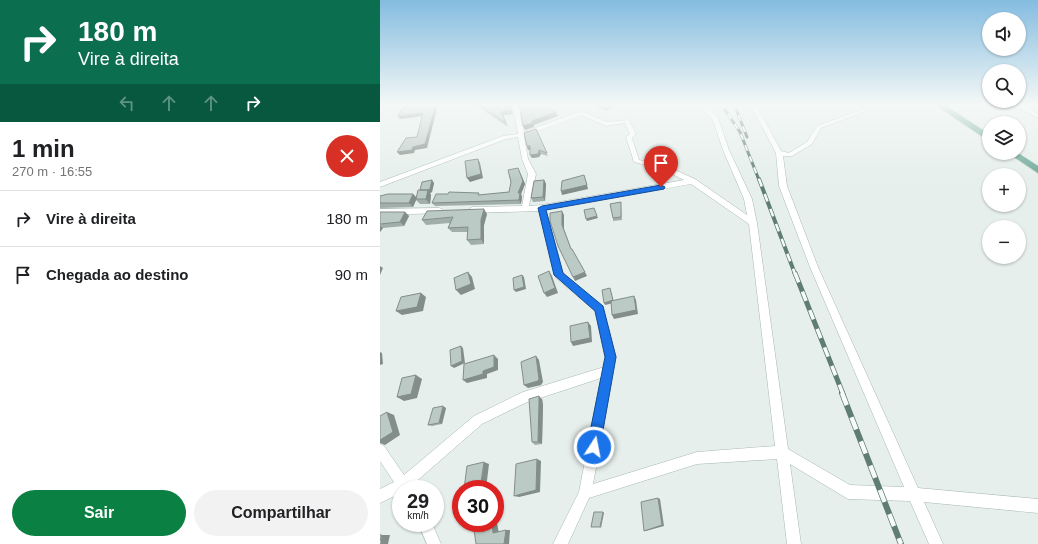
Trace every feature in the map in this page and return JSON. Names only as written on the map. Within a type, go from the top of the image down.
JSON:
[{"type":"main road","points":[[1023,160],[1038,170]]},
{"type":"street","points":[[520,129],[525,159],[532,174],[526,209]]},
{"type":"street","points":[[380,185],[505,137],[521,135],[536,129]]},
{"type":"street","points":[[631,129],[633,134],[629,137],[636,161],[664,167],[692,181],[753,223]]},
{"type":"street","points":[[719,129],[726,150],[748,199],[753,223],[794,544]]},
{"type":"street","points":[[766,129],[779,153],[783,186],[814,267],[936,544]]},
{"type":"street","points":[[779,153],[790,155],[810,143],[818,129]]},
{"type":"street","points":[[464,210],[542,208],[692,181]]},
{"type":"street","points":[[542,208],[559,275],[599,309],[610,357],[585,493],[560,544]]},
{"type":"street","points":[[380,212],[449,210]]},
{"type":"street","points":[[413,480],[478,420],[524,398],[608,371]]},
{"type":"street","points":[[380,450],[400,480]]},
{"type":"street","points":[[585,493],[697,458],[782,452],[848,492],[915,494],[1038,506]]},
{"type":"street","points":[[380,496],[392,492]]},
{"type":"street","points":[[429,532],[434,544]]},
{"type":"building","points":[[419,129],[429,129],[425,144],[413,147],[412,150],[397,152],[406,138],[417,137]]},
{"type":"building","points":[[536,129],[547,153],[539,150],[538,154],[530,155],[530,146],[527,146],[524,133]]},
{"type":"building","points":[[478,159],[481,174],[467,178],[465,161]]},
{"type":"building","points":[[518,168],[523,181],[518,193],[520,193],[519,200],[432,203],[436,194],[448,194],[449,192],[479,193],[478,195],[509,192],[511,182],[508,170]]},
{"type":"building","points":[[584,175],[587,185],[561,191],[562,181]]},
{"type":"building","points":[[432,180],[430,189],[420,190],[422,182]]},
{"type":"building","points":[[544,180],[543,197],[531,198],[534,181]]},
{"type":"building","points":[[418,190],[428,190],[426,199],[416,199]]},
{"type":"building","points":[[388,194],[413,194],[409,203],[380,203],[380,196]]},
{"type":"building","points":[[621,202],[621,217],[613,218],[610,204]]},
{"type":"building","points":[[594,208],[597,216],[586,219],[584,210]]},
{"type":"building","points":[[484,209],[481,220],[481,239],[467,240],[468,227],[448,228],[453,217],[422,220],[427,211]]},
{"type":"building","points":[[562,211],[562,225],[571,249],[585,272],[573,277],[558,246],[550,221],[550,213]]},
{"type":"building","points":[[380,212],[405,212],[400,222],[380,224]]},
{"type":"building","points":[[549,271],[555,288],[544,293],[538,276]]},
{"type":"building","points":[[468,272],[471,284],[456,290],[454,278]]},
{"type":"building","points":[[522,275],[524,287],[514,290],[513,278]]},
{"type":"building","points":[[610,288],[613,300],[604,303],[602,290]]},
{"type":"building","points":[[421,293],[417,307],[396,311],[401,297]]},
{"type":"building","points":[[634,296],[636,310],[612,315],[611,301]]},
{"type":"building","points":[[588,322],[590,338],[571,342],[570,326]]},
{"type":"building","points":[[461,346],[462,361],[451,366],[450,350]]},
{"type":"building","points":[[494,355],[494,367],[483,371],[483,374],[463,380],[464,364]]},
{"type":"building","points":[[536,356],[539,379],[538,381],[524,385],[521,362]]},
{"type":"building","points":[[416,375],[411,394],[397,397],[402,378]]},
{"type":"building","points":[[539,396],[538,442],[532,442],[529,399]]},
{"type":"building","points":[[443,406],[439,423],[428,425],[433,408]]},
{"type":"building","points":[[387,412],[393,432],[380,440],[380,416]]},
{"type":"building","points":[[537,459],[536,490],[514,496],[516,464]]},
{"type":"building","points":[[484,462],[481,480],[465,480],[467,466]]},
{"type":"building","points":[[658,498],[662,525],[644,531],[641,502]]},
{"type":"building","points":[[594,512],[603,512],[600,527],[591,527]]},
{"type":"building","points":[[506,530],[504,544],[476,544],[474,532],[493,533],[504,532]]},
{"type":"railway","points":[[738,129],[759,180]]},
{"type":"railway","points":[[744,129],[747,137]]},
{"type":"railway","points":[[759,179],[795,274]]},
{"type":"railway","points":[[795,273],[843,394]]},
{"type":"railway","points":[[842,393],[901,544]]},
{"type":"route","points":[[594,447],[610,357],[599,309],[559,275],[542,208],[661,187]]}]
